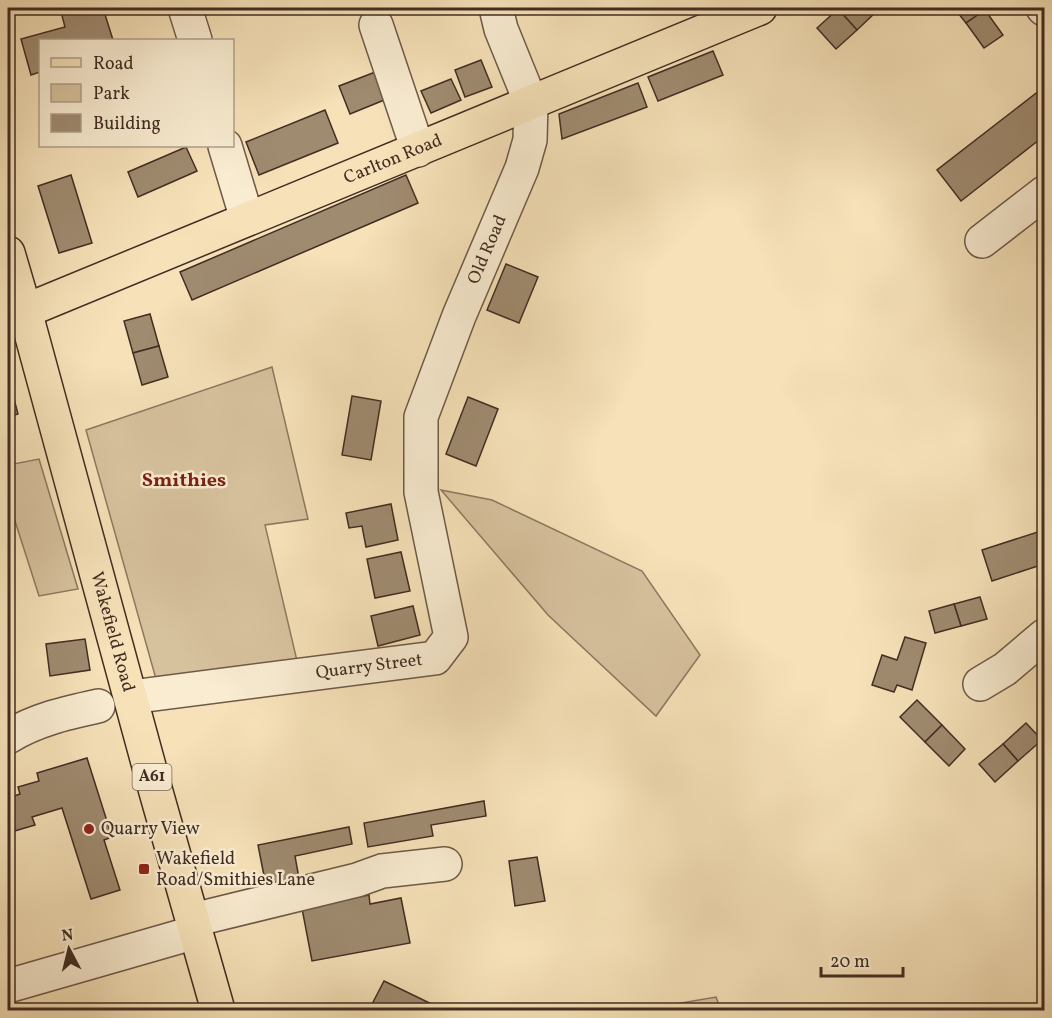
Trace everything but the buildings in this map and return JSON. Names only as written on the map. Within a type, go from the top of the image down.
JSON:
[{"type":"main road","name":"Carlton Road","points":[[25,311],[760,8]]},
{"type":"main road","name":"Wakefield Road","points":[[8,253],[218,1011]]},
{"type":"street","points":[[185,8],[195,39]]},
{"type":"street","name":"Old Road","points":[[421,492],[421,417],[459,316],[522,168],[530,140],[531,103],[501,29],[496,8]]},
{"type":"street","points":[[376,25],[418,150]]},
{"type":"street","points":[[225,147],[247,219]]},
{"type":"street","points":[[982,241],[1044,193]]},
{"type":"street","name":"Quarry Street","points":[[131,697],[435,658],[451,637],[421,492]]},
{"type":"street","points":[[980,684],[1005,669],[1044,636]]},
{"type":"street","points":[[8,737],[20,729],[60,714],[98,706]]},
{"type":"street","points":[[8,986],[194,926],[382,871],[445,864]]},
{"type":"green space","points":[[272,367],[308,519],[265,525],[298,665],[156,679],[86,430]]},
{"type":"green space","points":[[39,459],[78,589],[39,596],[8,499],[8,465]]},
{"type":"green space","points":[[441,490],[492,500],[642,571],[700,655],[656,716],[548,615]]},
{"type":"green space","points":[[716,997],[721,1010],[640,1010]]},
{"type":"place","name":"Quarry View","points":[[89,829]]},
{"type":"place","name":"Wakefield Road/Smithies Lane","points":[[144,869]]},
{"type":"district","name":"Smithies","points":[[184,481]]}]
